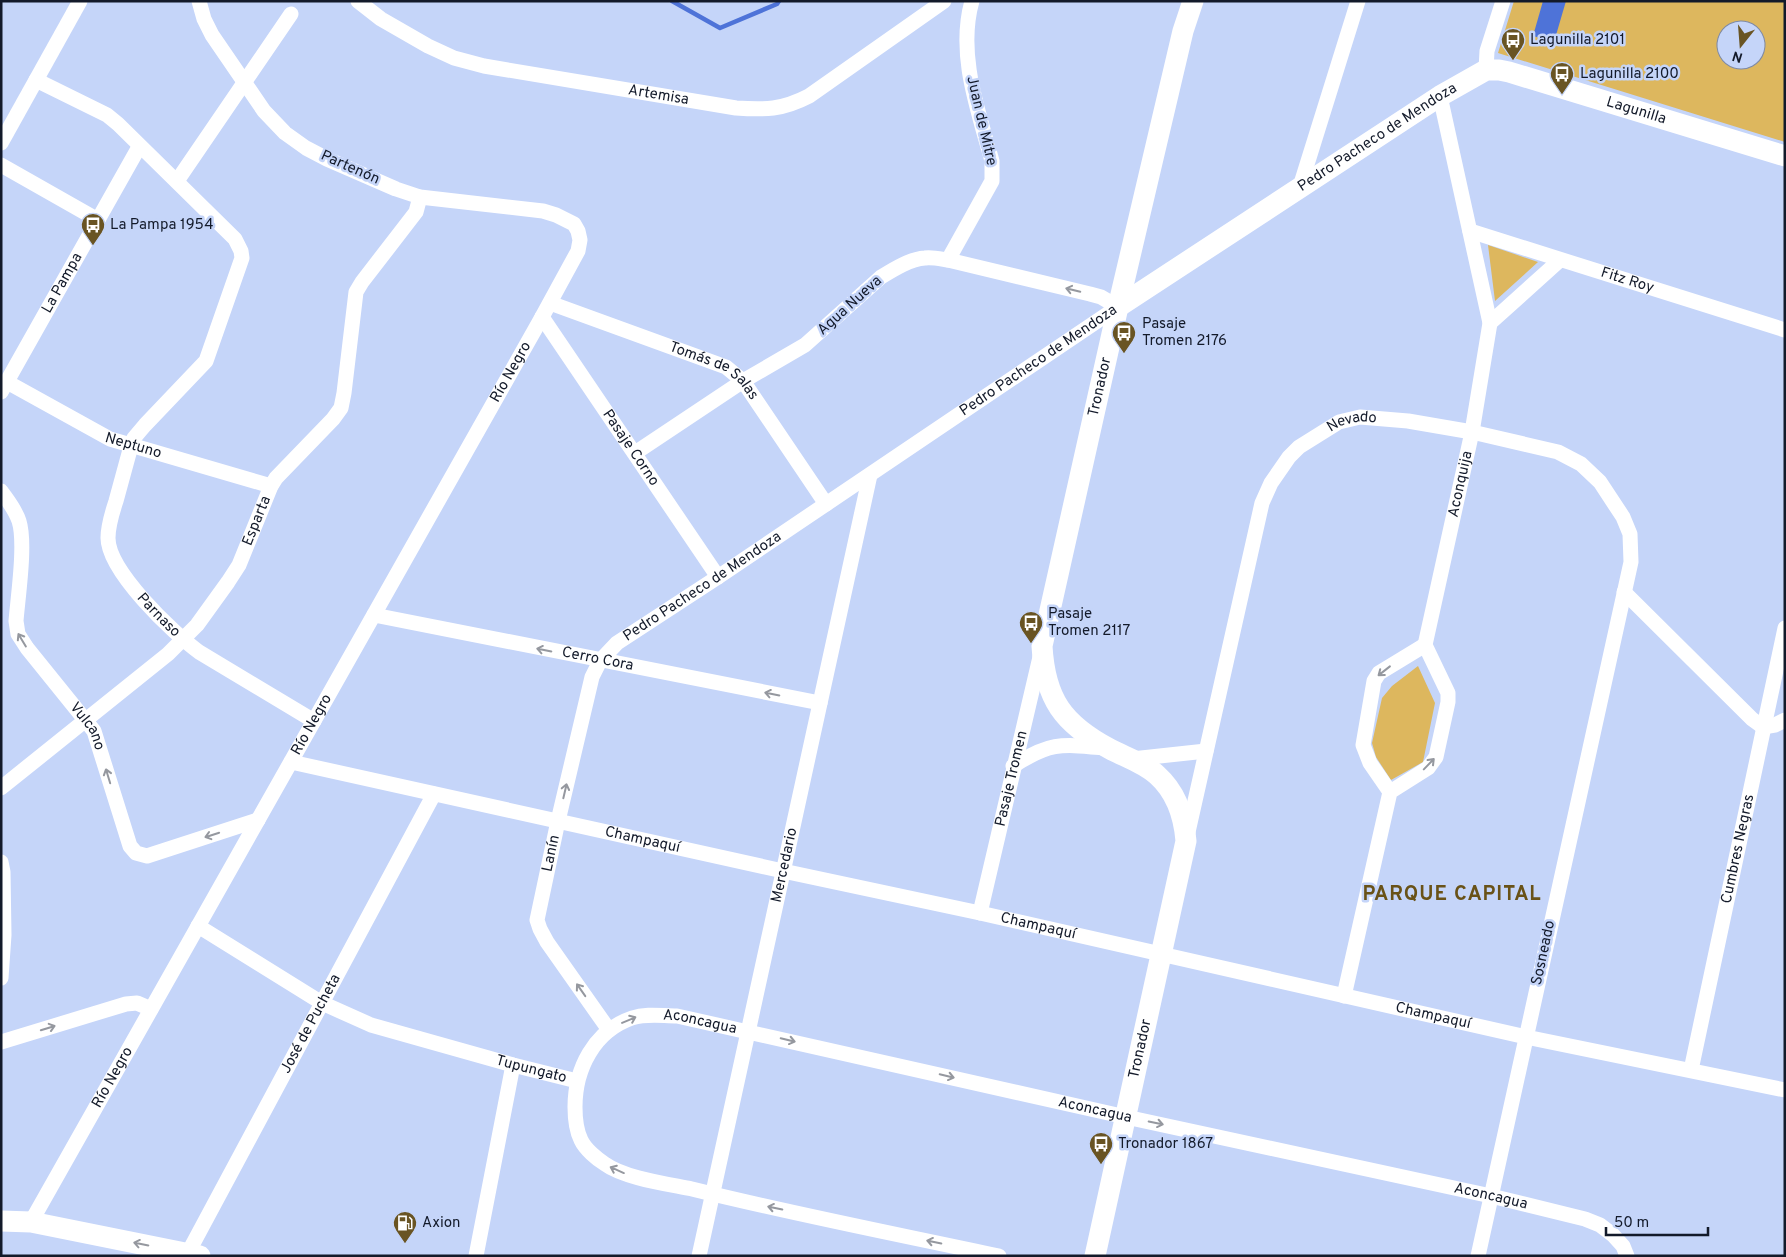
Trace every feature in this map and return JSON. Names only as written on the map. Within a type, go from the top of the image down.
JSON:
[{"type":"main road","name":"Tronador","points":[[1095,1256],[1186,841],[1184,820],[1178,806],[1166,785],[1156,774],[1110,749],[1079,729],[1058,706],[1048,687],[1043,666],[1042,646],[1118,306],[1183,31],[1193,1]]},
{"type":"main road","name":"Pedro Pacheco de Mendoza","points":[[1118,306],[1299,190],[1440,96],[1486,70]]},
{"type":"main road","name":"Lagunilla","points":[[1486,70],[1510,72],[1785,156]]},
{"type":"main road","points":[[1,1221],[31,1222],[194,1255]]},
{"type":"street","points":[[1,142],[80,1]]},
{"type":"street","name":"Partenón","points":[[199,1],[204,19],[212,35],[264,111],[285,133],[306,148],[327,160],[420,197],[543,211],[574,224]]},
{"type":"street","name":"Artemisa","points":[[358,1],[381,19],[428,46],[454,58],[484,66],[736,108],[761,110],[780,108],[809,96],[944,1]]},
{"type":"street","name":"Juan de Mitre","points":[[948,260],[992,181],[993,172],[992,161],[969,70],[968,29],[972,1]]},
{"type":"street","points":[[1299,190],[1358,1]]},
{"type":"street","points":[[1486,70],[1487,51],[1503,1]]},
{"type":"street","points":[[36,80],[107,115],[176,181],[292,14]]},
{"type":"street","name":"Aconquija","points":[[1424,645],[1472,432],[1490,323],[1440,96]]},
{"type":"street","name":"La Pampa","points":[[4,387],[139,147]]},
{"type":"street","points":[[1,165],[98,220]]},
{"type":"street","name":"Parnaso","points":[[176,181],[234,239],[241,251],[242,258],[206,361],[134,438],[109,525],[109,551],[131,586],[182,640],[314,721]]},
{"type":"street","name":"Esparta","points":[[1,788],[86,721],[182,640],[197,625],[228,582],[239,565],[271,486],[282,471],[333,419],[341,408],[356,292],[416,212],[420,197]]},
{"type":"street","name":"Río Negro","points":[[31,1222],[550,303],[578,251],[580,240],[574,224]]},
{"type":"street","name":"Fitz Roy","points":[[1470,231],[1785,330]]},
{"type":"street","name":"Agua Nueva","points":[[635,453],[743,381],[805,346],[860,295],[892,270],[926,258],[948,260],[1090,294],[1118,306]]},
{"type":"street","points":[[1490,323],[1560,260]]},
{"type":"street","name":"Tomás de Salas","points":[[550,303],[726,367],[743,381],[826,504]]},
{"type":"street","name":"Pedro Pacheco de Mendoza","points":[[600,661],[618,643],[870,475],[1118,306]]},
{"type":"street","name":"Pasaje Corno","points":[[542,317],[718,577]]},
{"type":"street","name":"Neptuno","points":[[4,387],[98,433],[131,446],[271,486]]},
{"type":"street","name":"Nevado","points":[[1206,751],[1262,503],[1271,483],[1289,457],[1314,437],[1339,422],[1360,417],[1408,421],[1472,432],[1558,452],[1581,464],[1600,482],[1623,517],[1630,534],[1631,562],[1624,592]]},
{"type":"street","name":"Mercedario","points":[[699,1256],[870,475]]},
{"type":"street","name":"Vulcano","points":[[1,491],[14,508],[20,523],[22,539],[16,621],[18,634],[27,648],[94,731],[130,846],[136,854],[146,856],[258,820]]},
{"type":"street","points":[[1624,592],[1752,719],[1763,727],[1775,725],[1785,720]]},
{"type":"street","name":"Sosneado","points":[[1478,1256],[1624,592]]},
{"type":"street","name":"Cerro Cora","points":[[374,615],[820,704]]},
{"type":"street","name":"Cumbres Negras","points":[[1691,1070],[1785,628]]},
{"type":"street","points":[[1344,996],[1390,792],[1428,768],[1436,757],[1448,702],[1448,693],[1424,645],[1379,673],[1374,681],[1363,745],[1370,763],[1390,792]]},
{"type":"street","name":"Pasaje Tromen","points":[[980,913],[1042,646]]},
{"type":"street","name":"Lanín","points":[[600,661],[592,677],[537,920],[547,942],[609,1030]]},
{"type":"street","name":"Tronador","points":[[1013,766],[1033,753],[1048,747],[1066,744],[1110,749]]},
{"type":"street","points":[[1131,760],[1206,751]]},
{"type":"street","name":"Tronador","points":[[1186,841],[1206,751]]},
{"type":"street","name":"Champaquí","points":[[291,762],[980,913],[1526,1037],[1785,1090]]},
{"type":"street","name":"José de Pucheta","points":[[194,1255],[322,1003],[434,794]]},
{"type":"street","points":[[1,862],[3,872],[4,935],[1,978]]},
{"type":"street","name":"Tupungato","points":[[198,926],[322,1003],[371,1025],[577,1081],[575,1122],[581,1141],[606,1165],[624,1173],[998,1256]]},
{"type":"street","points":[[1,1042],[126,1004],[137,1003],[151,1009]]},
{"type":"street","name":"Aconcagua","points":[[577,1081],[588,1054],[609,1030],[632,1018],[648,1015],[677,1016],[1584,1218],[1600,1225],[1613,1235],[1623,1246],[1628,1256]]},
{"type":"street","points":[[476,1256],[513,1065]]},
{"type":"shaded area","points":[[1514,1],[1785,1],[1785,142],[1498,53]]},
{"type":"shaded area","points":[[1488,245],[1538,262],[1495,301]]},
{"type":"shaded area","points":[[1418,666],[1435,703],[1423,762],[1391,780],[1376,757],[1372,743],[1382,698],[1392,686]]},
{"type":"water","points":[[1543,1],[1566,1],[1554,42],[1533,36]]},
{"type":"waterway","points":[[672,1],[720,28],[777,4],[779,1]]},
{"type":"place","name":"Lagunilla 2101","points":[[1513,61]]},
{"type":"place","name":"Lagunilla 2100","points":[[1562,95]]},
{"type":"place","name":"La Pampa 1954","points":[[93,246]]},
{"type":"place","name":"Pasaje Tromen 2176","points":[[1124,354]]},
{"type":"place","name":"Pasaje Tromen 2117","points":[[1031,644]]},
{"type":"place","name":"Tronador 1867","points":[[1101,1165]]},
{"type":"place","name":"Axion","points":[[405,1244]]},
{"type":"district","name":"PARQUE CAPITAL","points":[[1452,895]]}]
